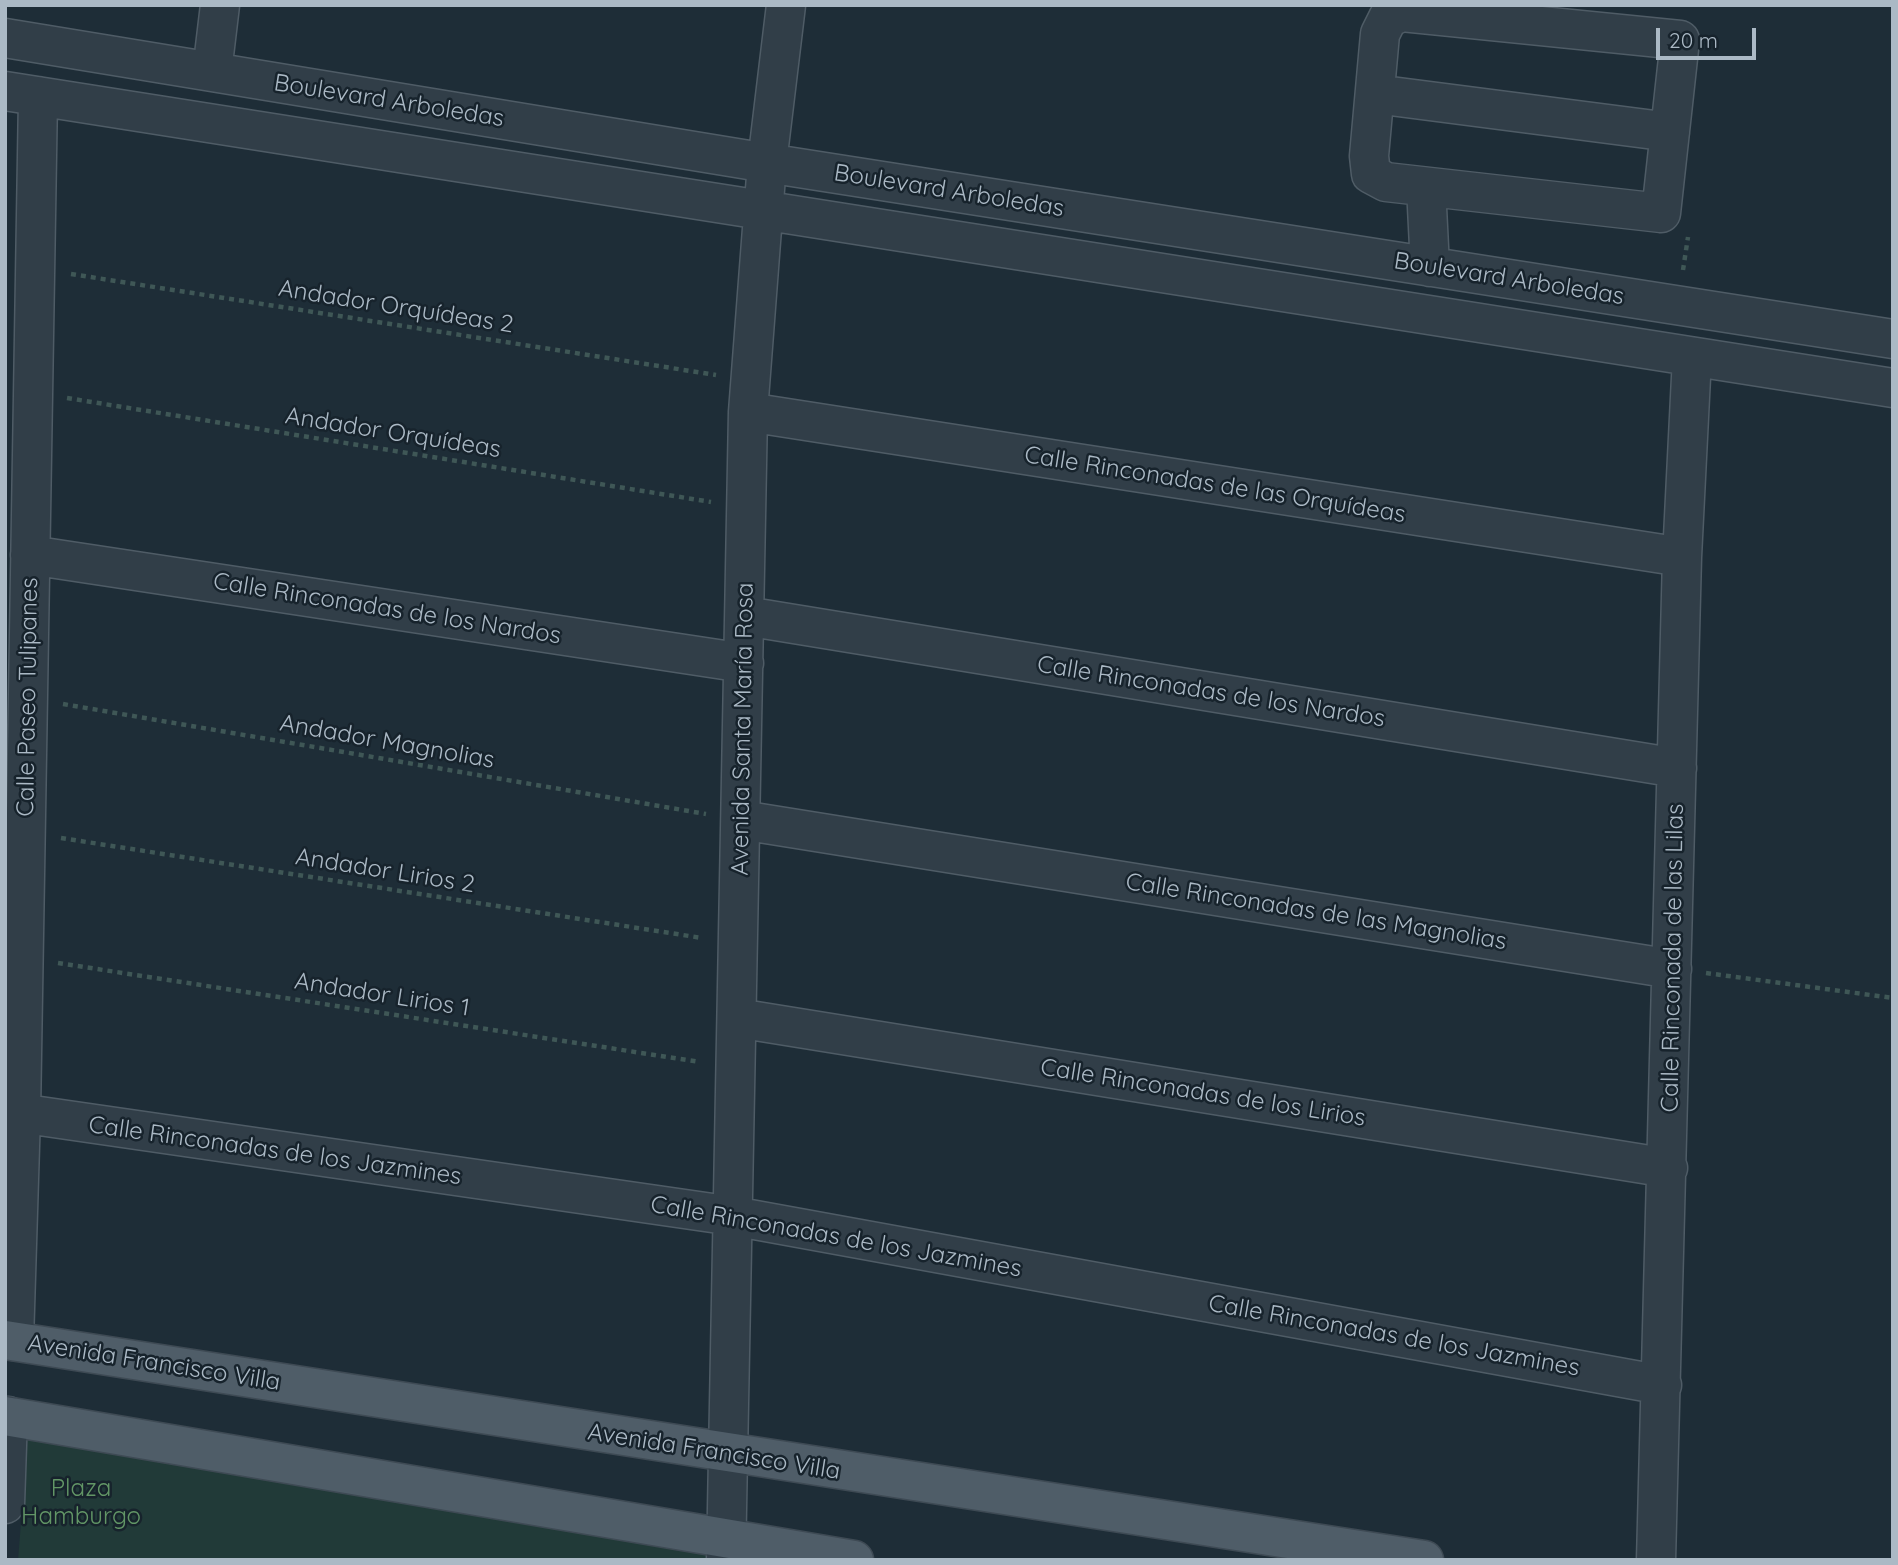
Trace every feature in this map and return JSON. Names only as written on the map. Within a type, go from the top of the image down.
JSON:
[{"type":"main road","name":"Avenida Francisco Villa","points":[[10,1340],[729,1454],[1424,1560]]},
{"type":"main road","points":[[7,1416],[727,1550],[854,1560]]},
{"type":"street","points":[[212,72],[220,5]]},
{"type":"street","name":"Avenida Santa María Rosa","points":[[727,1550],[750,397],[767,163],[786,5]]},
{"type":"street","points":[[1402,12],[1680,40],[1661,213],[1386,182],[1371,174],[1369,156],[1375,94],[1380,34],[1388,18],[1402,12]]},
{"type":"street","name":"Boulevard Arboledas","points":[[5,38],[767,163],[1893,339]]},
{"type":"street","name":"Boulevard Arboledas","points":[[22,93],[1893,388]]},
{"type":"street","name":"Calle Paseo Tulipanes","points":[[10,1340],[13,1113],[22,958],[15,903],[25,832],[16,696],[30,555],[18,496],[33,392],[25,286],[22,93]]},
{"type":"street","points":[[1375,94],[1670,132]]},
{"type":"street","points":[[1415,186],[1416,265]]},
{"type":"street","name":"Calle Rinconada de las Lilas","points":[[1656,1560],[1682,556],[1692,357]]},
{"type":"street","name":"Calle Rinconadas de las Orquídeas","points":[[750,397],[1682,556]]},
{"type":"street","name":"Calle Rinconadas de los Nardos","points":[[30,555],[744,663]]},
{"type":"street","name":"Calle Rinconadas de los Nardos","points":[[745,616],[1677,768]]},
{"type":"street","name":"Calle Rinconadas de las Magnolias","points":[[741,820],[1672,969]]},
{"type":"street","name":"Calle Rinconadas de los Lirios","points":[[737,1018],[1668,1168]]},
{"type":"street","name":"Calle Rinconadas de los Jazmines","points":[[13,1113],[733,1216],[1662,1385]]},
{"type":"street","points":[[5,1504],[7,1416]]},
{"type":"path","points":[[1679,306],[1689,228]]},
{"type":"path","name":"Andador Orquídeas 2","points":[[25,286],[750,397]]},
{"type":"path","name":"Andador Orquídeas","points":[[33,392],[747,508]]},
{"type":"path","name":"Andador Magnolias","points":[[16,696],[741,820]]},
{"type":"path","name":"Andador Lirios 2","points":[[25,832],[738,944]]},
{"type":"path","name":"Andador Lirios 1","points":[[22,958],[736,1068]]},
{"type":"path","points":[[1672,969],[1893,998]]},
{"type":"green space","name":"Plaza Hamburgo","points":[[28,1436],[721,1546],[721,1560],[18,1560]]}]
